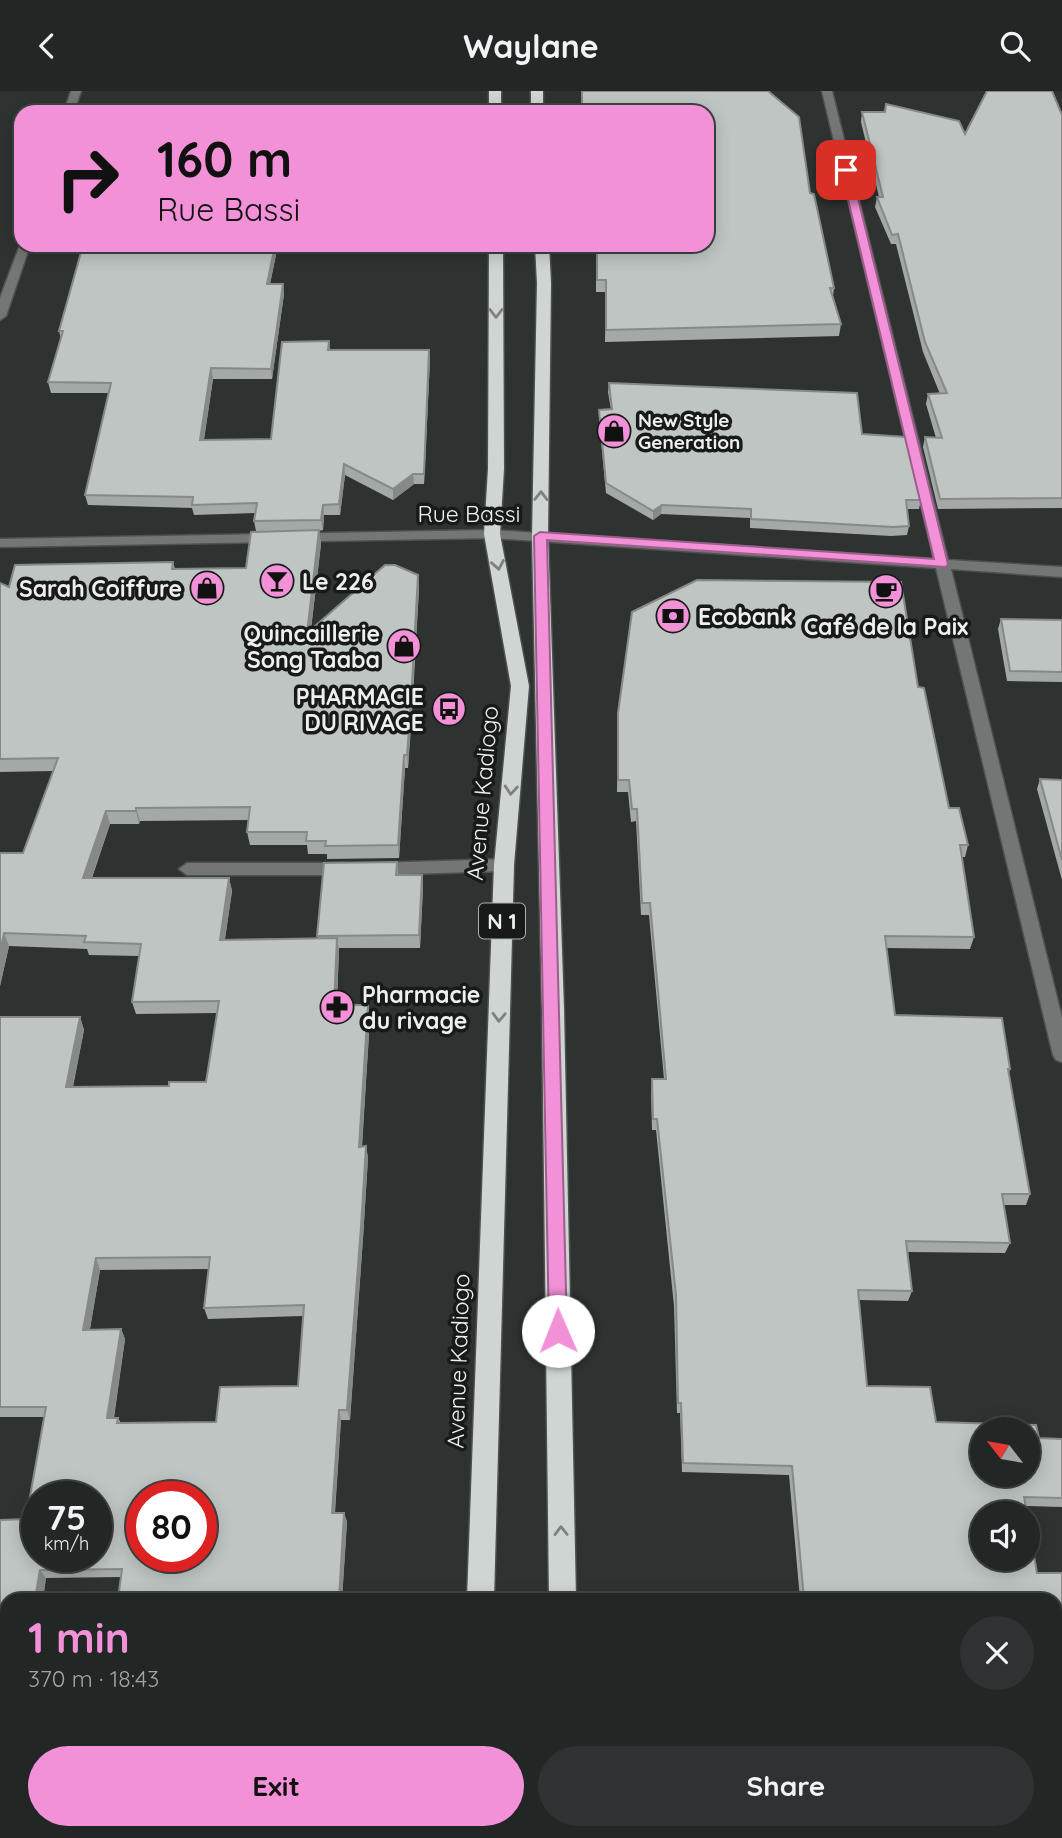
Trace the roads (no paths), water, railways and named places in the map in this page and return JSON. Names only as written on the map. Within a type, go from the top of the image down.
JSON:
[{"type":"highway","name":"Avenue Kadiogo","points":[[480,1593],[504,865],[520,686],[492,534],[496,469],[496,252]]},
{"type":"highway","name":"N 1","points":[[542,252],[540,536],[552,982],[562,1593]]},
{"type":"street","points":[[827,91],[1062,1055]]},
{"type":"street","points":[[0,316],[22,252]]},
{"type":"street","name":"Rue Bassi","points":[[0,543],[492,534],[1062,572]]},
{"type":"street","points":[[187,869],[504,865]]},
{"type":"place","name":"New Style Generation","points":[[614,431]]},
{"type":"place","name":"Le 226","points":[[277,581]]},
{"type":"place","name":"Sarah Coiffure","points":[[207,588]]},
{"type":"place","name":"Café de la Paix","points":[[886,591]]},
{"type":"place","name":"Ecobank","points":[[673,616]]},
{"type":"place","name":"Quincaillerie Song Taaba","points":[[404,646]]},
{"type":"place","name":"PHARMACIE DU RIVAGE","points":[[449,709]]},
{"type":"place","name":"Pharmacie du rivage","points":[[337,1007]]}]
